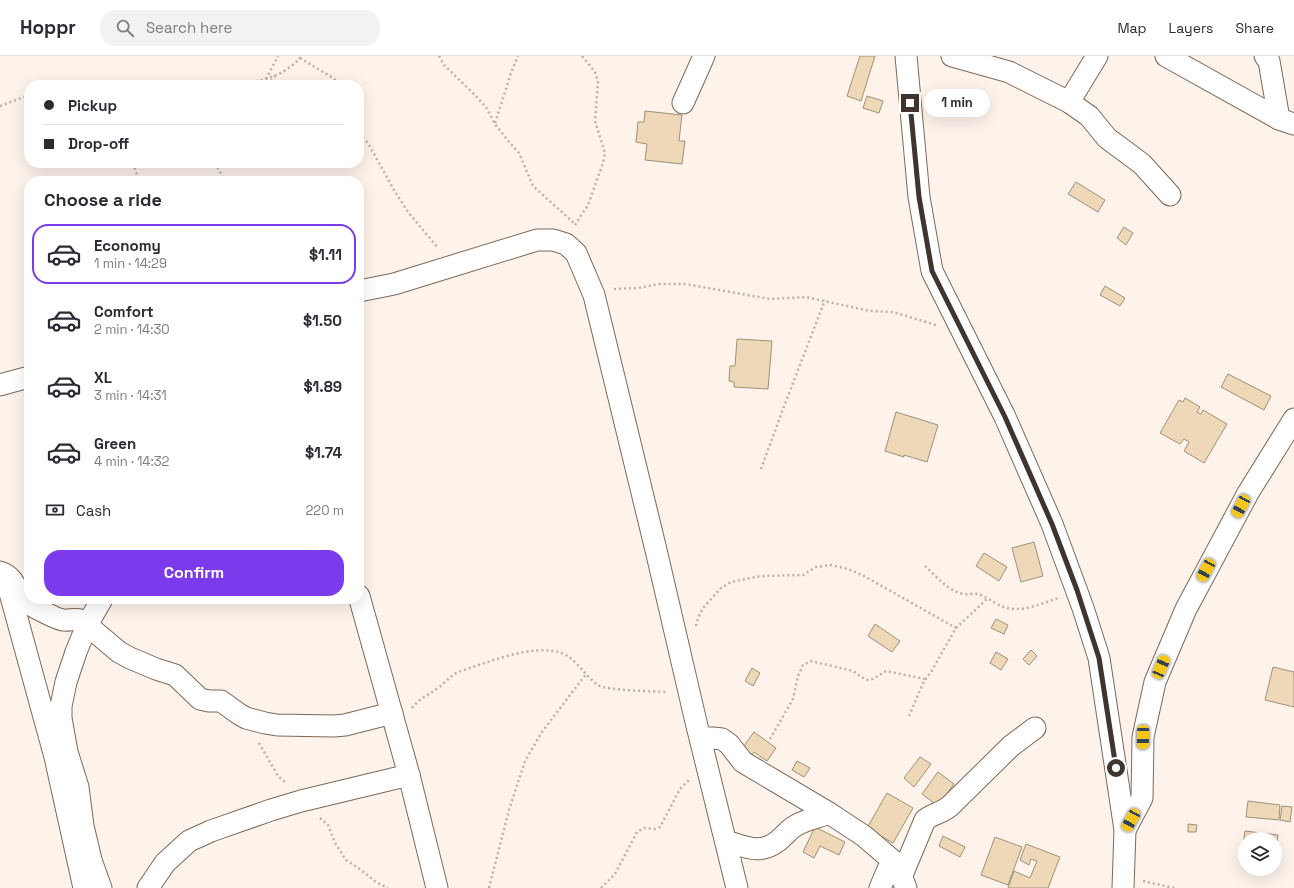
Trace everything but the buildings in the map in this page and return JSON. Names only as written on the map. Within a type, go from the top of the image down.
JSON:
[{"type":"street","points":[[683,103],[704,56]]},
{"type":"street","points":[[906,56],[919,197],[932,271],[1005,417],[1052,524],[1077,590],[1099,658],[1125,830],[1124,882]]},
{"type":"street","points":[[952,56],[1009,72],[1069,102],[1088,116],[1107,138],[1142,164],[1170,195]]},
{"type":"street","points":[[1069,102],[1097,56]]},
{"type":"street","points":[[1166,56],[1287,121]]},
{"type":"street","points":[[1265,56],[1269,61],[1287,121]]},
{"type":"street","points":[[364,290],[394,284],[538,240],[553,240],[566,244],[576,253],[594,295],[737,888]]},
{"type":"street","points":[[0,385],[24,378]]},
{"type":"street","points":[[1125,830],[1142,798],[1143,737],[1155,682],[1186,609],[1248,493],[1294,419]]},
{"type":"street","points":[[1,568],[24,599]]},
{"type":"street","points":[[1,568],[54,757],[84,888]]},
{"type":"street","points":[[29,604],[59,619],[81,620],[119,652],[156,669],[175,675],[200,698],[209,701],[220,701],[246,718],[277,725],[334,726],[395,723]]},
{"type":"street","points":[[99,604],[87,625],[76,652],[66,682],[61,706],[61,718],[67,752],[78,787],[83,826],[101,888]]},
{"type":"street","points":[[361,604],[409,775],[437,888]]},
{"type":"street","points":[[880,888],[900,874],[925,820],[930,816],[939,814],[950,806],[1011,746],[1035,728]]},
{"type":"street","points":[[701,738],[722,739],[729,744],[743,762],[864,836],[900,874]]},
{"type":"street","points":[[148,888],[165,863],[189,841],[211,831],[301,801],[409,775]]},
{"type":"street","points":[[726,842],[753,849],[765,849],[798,824],[829,814]]},
{"type":"path","points":[[265,79],[278,56]]},
{"type":"path","points":[[439,56],[444,65],[486,107],[495,124],[519,153],[533,186],[575,224]]},
{"type":"path","points":[[495,124],[518,56]]},
{"type":"path","points":[[561,243],[588,205],[603,163],[604,153],[595,121],[598,81],[595,72],[582,56]]},
{"type":"path","points":[[260,80],[283,72],[301,57],[335,80]]},
{"type":"path","points":[[272,80],[275,75]]},
{"type":"path","points":[[0,106],[24,97]]},
{"type":"path","points":[[364,139],[368,143],[408,212],[453,266]]},
{"type":"path","points":[[592,290],[638,288],[659,284],[685,284],[770,299],[806,296],[870,311],[893,312],[934,324],[960,329]]},
{"type":"path","points":[[761,469],[825,300]]},
{"type":"path","points":[[695,631],[698,618],[703,608],[721,588],[731,582],[761,576],[803,575],[816,567],[831,565],[848,569],[864,576],[956,628]]},
{"type":"path","points":[[925,566],[953,590],[963,594],[977,594],[1002,607],[1013,609],[1036,606],[1077,590]]},
{"type":"path","points":[[908,716],[925,679],[931,672],[956,628],[987,599]]},
{"type":"path","points":[[395,723],[412,709],[418,700],[438,688],[452,675],[501,658],[528,651],[549,650],[561,652],[568,656],[600,686],[630,690],[676,693],[692,703]]},
{"type":"path","points":[[770,739],[793,699],[798,676],[803,665],[810,661],[853,671],[866,680],[872,679],[886,671],[925,679]]},
{"type":"path","points":[[489,888],[509,810],[526,761],[542,732],[586,674]]},
{"type":"path","points":[[246,718],[278,776],[291,788],[308,810],[328,825],[334,843],[346,860],[376,882],[388,888]]},
{"type":"path","points":[[601,888],[615,874],[637,832],[644,828],[655,830],[660,827],[680,790],[688,780],[707,766]]},
{"type":"path","points":[[1124,882],[1174,888]]},
{"type":"route","points":[[910,103],[919,197],[932,271],[1005,417],[1052,524],[1077,590],[1099,658],[1116,768]]}]
